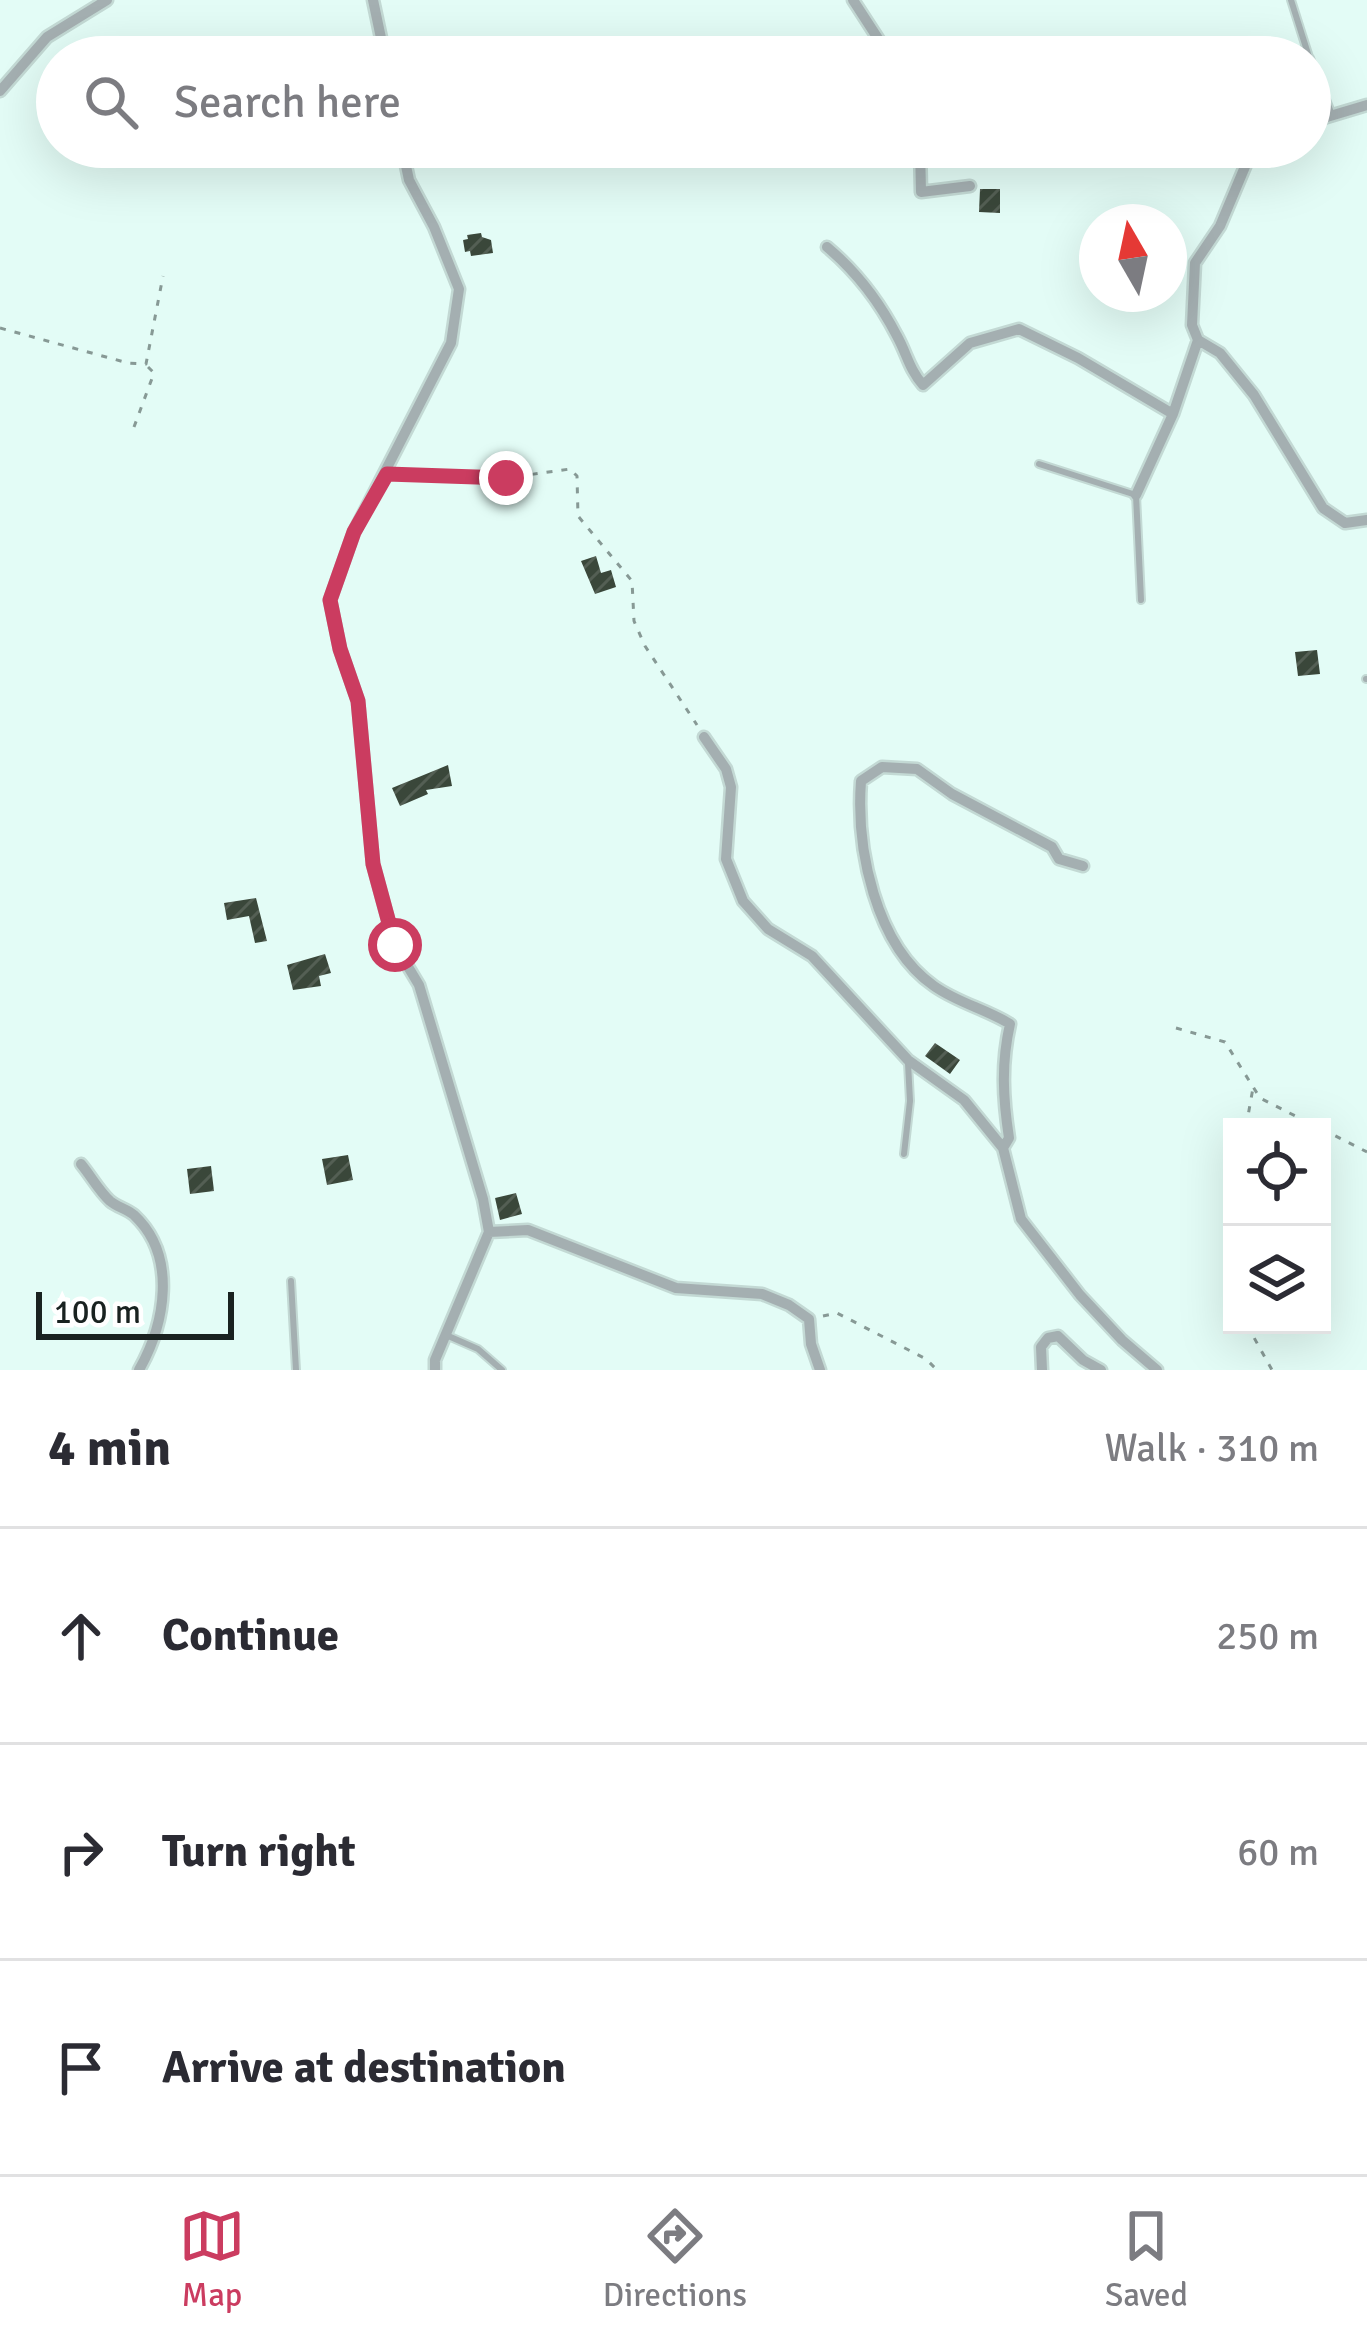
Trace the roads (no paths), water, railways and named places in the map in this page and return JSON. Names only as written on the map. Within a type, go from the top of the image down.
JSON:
[{"type":"street","points":[[50,36],[107,0]]},
{"type":"street","points":[[374,0],[381,36]]},
{"type":"street","points":[[853,0],[876,36]]},
{"type":"street","points":[[0,92],[36,51]]},
{"type":"street","points":[[1333,115],[1367,104]]},
{"type":"street","points":[[406,168],[459,290],[451,343],[354,532],[330,600],[358,701],[373,864],[395,945],[419,985],[489,1232],[435,1370]]},
{"type":"street","points":[[920,168],[920,192],[970,186]]},
{"type":"street","points":[[1245,168],[1220,226],[1195,263],[1192,325],[1198,340],[1220,353],[1254,395],[1323,508],[1345,524],[1367,520]]},
{"type":"street","points":[[827,248],[859,274],[900,340],[908,368],[923,385],[970,343],[1019,329],[1173,414]]},
{"type":"street","points":[[1136,495],[1173,414],[1198,340]]},
{"type":"street","points":[[704,736],[726,769],[731,787],[726,859],[742,901],[768,929],[812,956],[908,1060],[964,1100],[1003,1148],[1021,1219],[1080,1295],[1153,1366]]},
{"type":"street","points":[[1003,1148],[1009,1138],[1002,1094],[1010,1024],[932,985],[902,954],[880,910],[872,878],[859,810],[861,781],[882,767],[917,769],[952,794],[1052,847],[1059,859],[1083,866]]},
{"type":"street","points":[[82,1164],[111,1203],[133,1214],[158,1245],[164,1295],[154,1344],[139,1370]]},
{"type":"street","points":[[489,1232],[528,1230],[676,1288],[762,1294],[809,1319],[820,1370]]},
{"type":"street","points":[[1042,1370],[1041,1347],[1048,1338],[1058,1336],[1101,1370]]},
{"type":"street","points":[[1133,1370],[1153,1366]]},
{"type":"lane","points":[[1291,0],[1303,36]]},
{"type":"lane","points":[[1331,110],[1333,115]]},
{"type":"lane","points":[[1039,464],[1136,495],[1142,600]]},
{"type":"lane","points":[[904,1154],[910,1101],[908,1060]]},
{"type":"lane","points":[[291,1281],[296,1370]]},
{"type":"lane","points":[[446,1335],[478,1349],[502,1370]]}]
